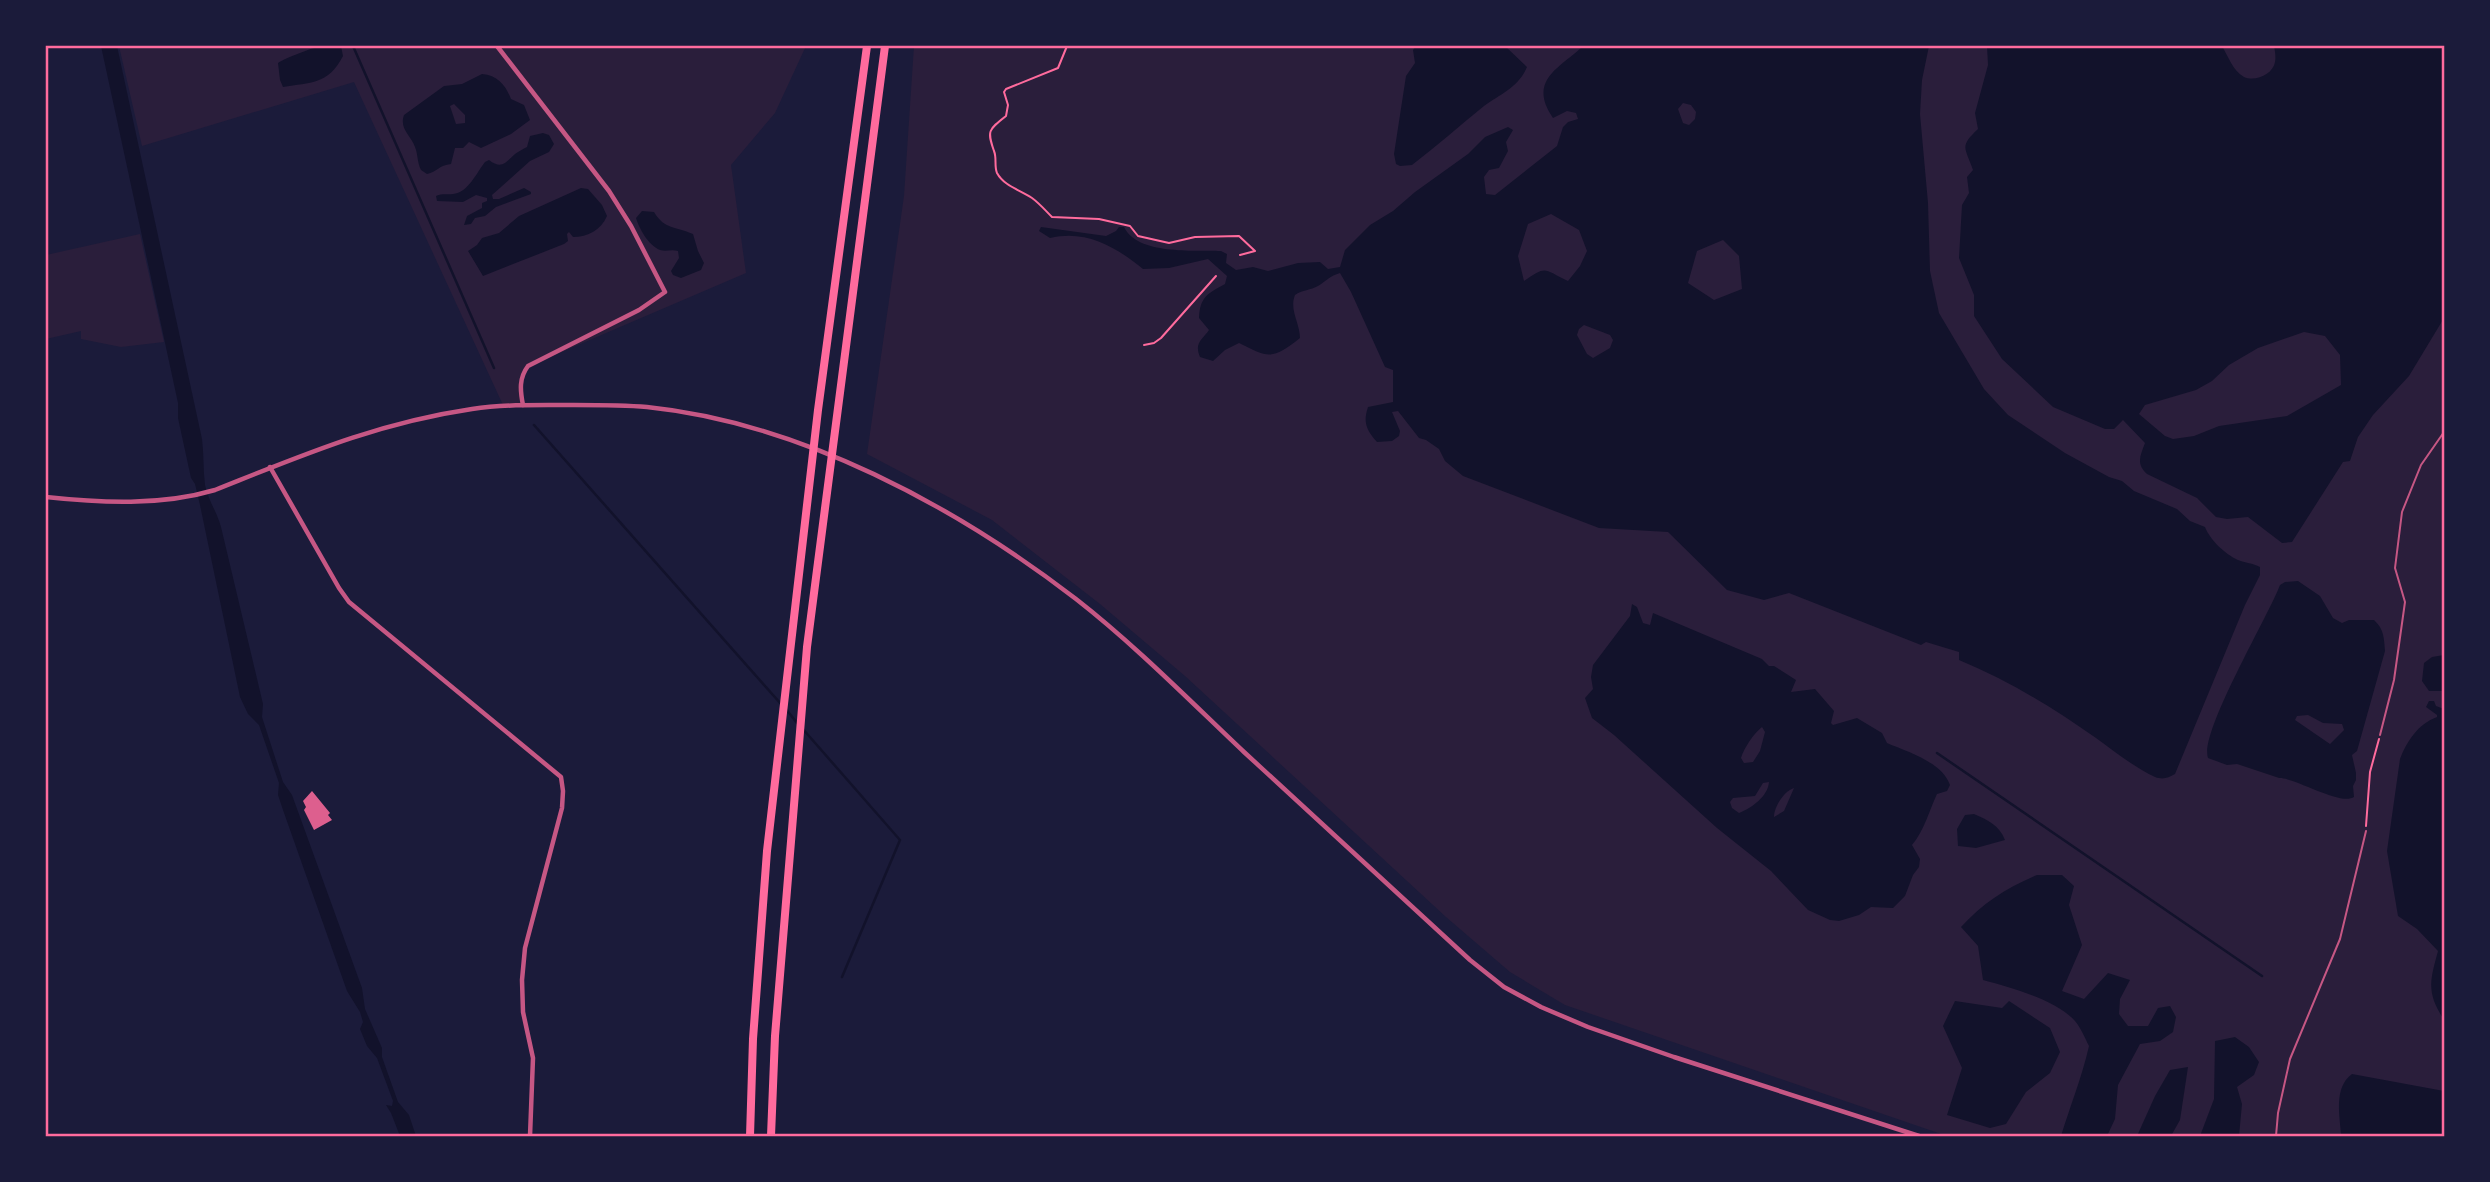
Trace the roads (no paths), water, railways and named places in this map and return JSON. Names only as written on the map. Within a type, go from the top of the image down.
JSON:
[{"type":"highway","points":[[750,1136],[753,1039],[766,851],[818,410],[867,46]]},
{"type":"highway","points":[[771,1136],[778,994],[807,647],[885,46]]},
{"type":"street","points":[[497,46],[609,191],[631,226],[665,292],[639,310],[528,366],[522,374],[523,405]]},
{"type":"street","points":[[46,497],[112,502],[194,496],[345,438],[411,420],[474,408],[523,405],[649,407],[738,426],[796,443],[892,482],[978,531],[1079,601],[1470,960],[1504,987],[1541,1007],[1601,1031],[1919,1136]]},
{"type":"street","points":[[270,467],[349,602],[561,777],[564,790],[562,808],[525,948],[522,980],[523,1012],[533,1058],[530,1136]]},
{"type":"lane","points":[[2380,735],[2394,680],[2405,602],[2395,568],[2402,512],[2421,465],[2445,432]]},
{"type":"lane","points":[[2276,1136],[2278,1113],[2290,1059],[2340,939],[2366,831]]},
{"type":"waterway","points":[[353,46],[494,368]]},
{"type":"waterway","points":[[534,425],[781,704]]},
{"type":"waterway","points":[[786,709],[797,723]]},
{"type":"waterway","points":[[802,728],[900,840],[842,977]]},
{"type":"waterway","points":[[1937,753],[2262,976]]}]
